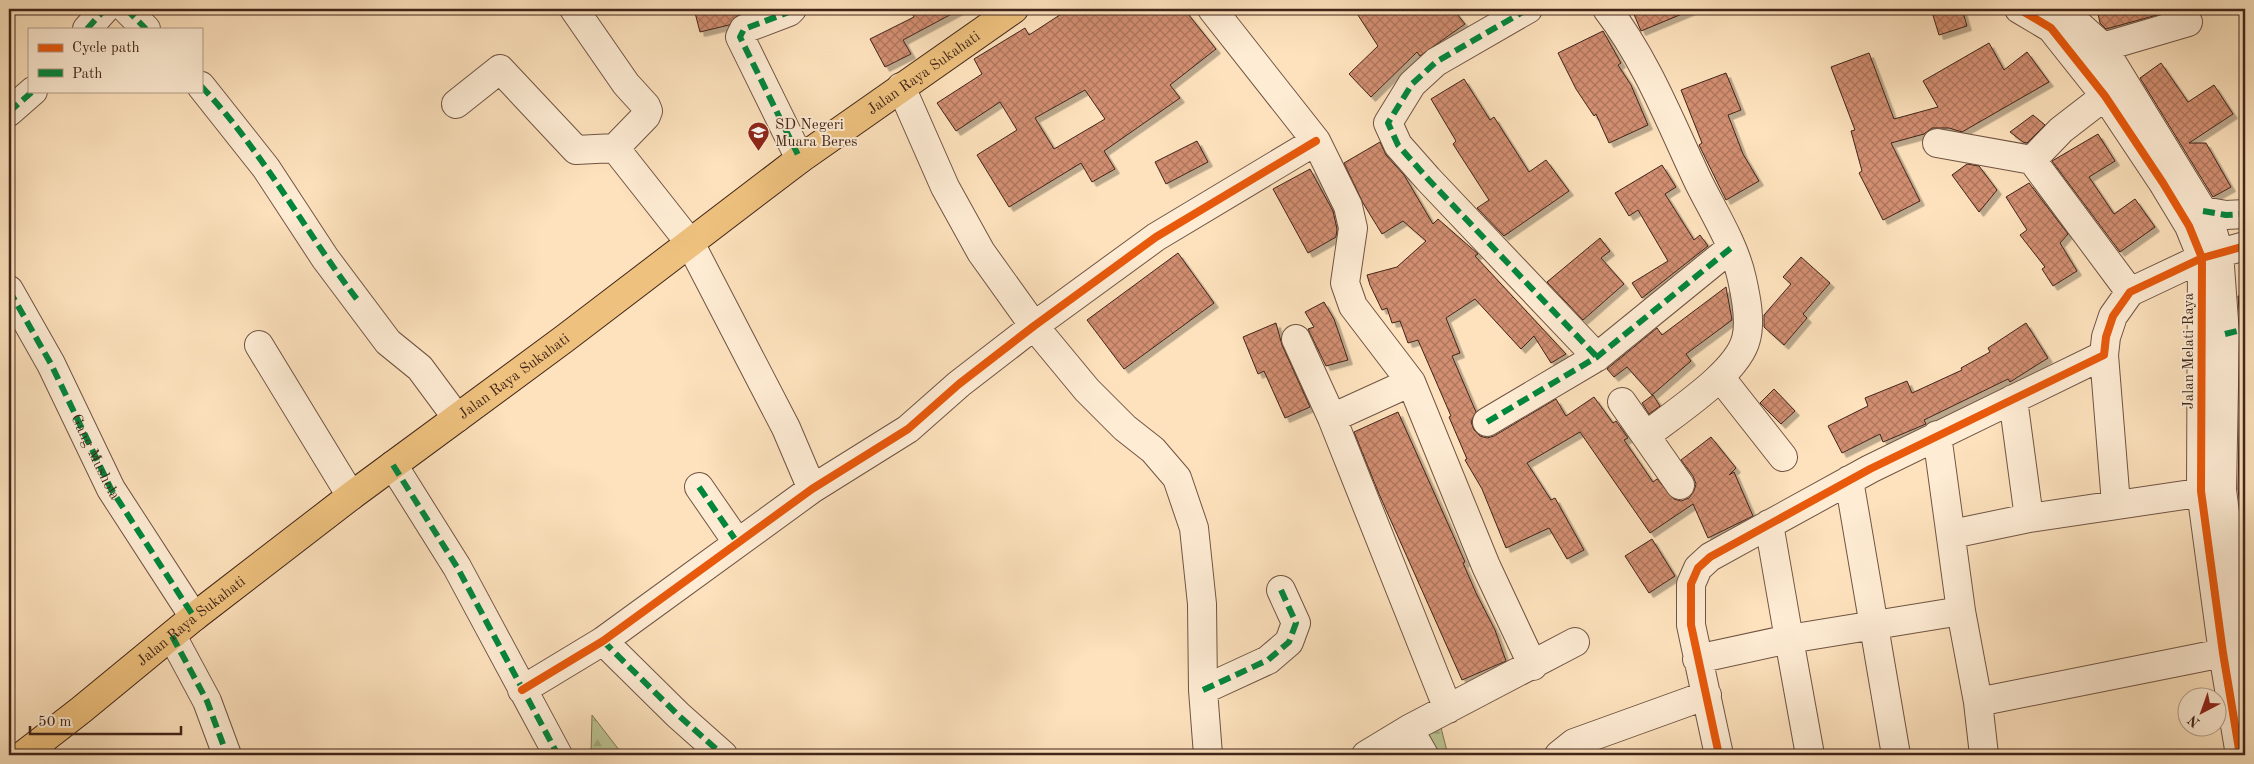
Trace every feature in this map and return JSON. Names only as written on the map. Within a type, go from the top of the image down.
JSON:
[{"type":"main road","name":"Jalan Raya Sukahati","points":[[23,755],[194,617],[351,496],[800,159],[1014,9]]},
{"type":"street","points":[[88,28],[105,9]]},
{"type":"street","points":[[126,9],[145,28]]},
{"type":"street","points":[[456,104],[500,69],[576,150],[615,148],[646,116],[648,111],[646,106],[626,84],[574,9]]},
{"type":"street","points":[[792,9],[789,12],[744,29],[740,37],[800,159]]},
{"type":"street","points":[[1212,9],[1316,141],[1348,206],[1353,228],[1345,283],[1353,306],[1411,382],[1486,566],[1533,666]]},
{"type":"street","points":[[1528,9],[1436,62],[1412,84],[1388,123],[1398,145],[1428,179],[1597,357]]},
{"type":"street","points":[[1607,9],[1622,28],[1660,98],[1731,248],[1742,278],[1748,322],[1746,340],[1738,358],[1720,377],[1647,435]]},
{"type":"street","name":"Jalan Melati Raya","points":[[2019,9],[2057,15],[2102,46],[2203,211],[2213,232],[2211,256],[2212,490],[2239,657],[2240,755]]},
{"type":"street","name":"Jalan Melati Raya","points":[[2057,15],[2076,57],[2105,96],[2211,256],[2235,331],[2212,490]]},
{"type":"street","points":[[2076,57],[2102,46],[2188,22]]},
{"type":"street","points":[[202,87],[266,168],[325,258],[388,342],[420,368],[457,418]]},
{"type":"street","points":[[901,87],[945,187],[981,252],[1034,326],[1088,390],[1125,428],[1153,450],[1177,478],[1194,528],[1202,604],[1203,690],[1208,755]]},
{"type":"street","points":[[9,112],[32,92]]},
{"type":"street","points":[[2032,160],[2061,130],[2105,96]]},
{"type":"street","points":[[522,690],[603,641],[812,489],[908,430],[959,384],[1034,326],[1156,237],[1316,141]]},
{"type":"street","points":[[1937,143],[2032,160],[2130,292]]},
{"type":"street","points":[[615,148],[690,243],[786,428],[812,489]]},
{"type":"street","points":[[2203,211],[2245,214]]},
{"type":"street","points":[[2116,504],[2104,355],[2106,337],[2113,316],[2130,292],[2211,256],[2245,246]]},
{"type":"street","points":[[1486,422],[1597,357],[1731,248]]},
{"type":"street","name":"Gang Mushola","points":[[9,290],[51,364],[111,489],[194,617]]},
{"type":"street","points":[[1296,338],[1332,418],[1448,710]]},
{"type":"street","points":[[259,345],[351,496]]},
{"type":"street","points":[[1719,755],[1691,625],[1691,584],[1698,568],[1710,557],[1850,480],[1937,435],[2104,355]]},
{"type":"street","points":[[1720,377],[1783,457]]},
{"type":"street","points":[[1332,418],[1411,382]]},
{"type":"street","points":[[2013,399],[2030,518]]},
{"type":"street","points":[[1622,402],[1680,484]]},
{"type":"street","points":[[1937,435],[1961,611],[1978,702],[1984,755]]},
{"type":"street","points":[[393,465],[457,567],[558,755]]},
{"type":"street","points":[[1850,480],[1876,626],[1896,755]]},
{"type":"street","points":[[699,487],[737,542]]},
{"type":"street","points":[[1952,534],[2030,518],[2212,490]]},
{"type":"street","points":[[1769,524],[1810,755]]},
{"type":"street","points":[[1203,690],[1268,660],[1289,642],[1296,623],[1281,590]]},
{"type":"street","points":[[1697,659],[1788,639],[1961,611]]},
{"type":"street","points":[[172,636],[207,701],[227,755]]},
{"type":"street","points":[[603,641],[678,715],[723,755]]},
{"type":"street","points":[[1366,755],[1409,729],[1576,642]]},
{"type":"street","points":[[1978,702],[2239,657]]},
{"type":"street","points":[[1559,755],[1574,742],[1706,696]]},
{"type":"street","points":[[1409,729],[1424,755]]},
{"type":"green space","points":[[592,715],[623,755],[591,755]]},
{"type":"green space","points":[[1438,716],[1448,755],[1387,755]]},
{"type":"building","points":[[694,9],[753,9],[738,15],[729,25],[700,32]]},
{"type":"building","points":[[910,9],[961,9],[903,40],[911,54],[885,67],[870,39],[914,17]]},
{"type":"building","points":[[1069,9],[1184,9],[1216,49],[1170,85],[1180,98],[1104,151],[1115,169],[1092,182],[1081,163],[1009,207],[977,155],[1017,130],[1000,102],[956,131],[937,103],[982,74],[974,59],[1025,28],[1029,35]],"holes":[[[1085,90],[1105,119],[1054,149],[1035,118]]]},
{"type":"building","points":[[1354,9],[1453,9],[1465,24],[1420,56],[1417,52],[1371,97],[1349,74],[1378,46]]},
{"type":"building","points":[[1642,9],[1694,9],[1641,31],[1633,12]]},
{"type":"building","points":[[1931,9],[1962,9],[1967,26],[1939,35]]},
{"type":"building","points":[[2097,9],[2168,9],[2168,12],[2106,29],[2100,23]]},
{"type":"building","points":[[1603,31],[1621,63],[1618,65],[1631,85],[1648,125],[1609,143],[1596,114],[1594,116],[1576,89],[1558,53]]},
{"type":"building","points":[[1989,43],[2004,70],[2027,52],[2049,82],[1962,132],[1949,128],[1932,128],[1924,134],[1891,143],[1920,201],[1883,220],[1859,173],[1862,171],[1851,131],[1855,130],[1831,67],[1869,53],[1894,119],[1938,107],[1923,81]]},
{"type":"building","points":[[2161,63],[2188,102],[2214,85],[2233,114],[2189,143],[2206,143],[2231,187],[2213,197],[2140,78]]},
{"type":"building","points":[[1726,73],[1741,110],[1728,115],[1743,154],[1759,181],[1726,200],[1699,145],[1702,143],[1681,90]]},
{"type":"building","points":[[1464,79],[1490,120],[1494,117],[1529,172],[1546,160],[1569,191],[1504,236],[1477,208],[1489,200],[1453,144],[1456,141],[1431,99]]},
{"type":"building","points":[[2033,115],[2045,125],[2027,143],[2023,142],[2010,132]]},
{"type":"building","points":[[2098,134],[2115,161],[2089,177],[2114,214],[2135,199],[2155,227],[2120,252],[2052,161]]},
{"type":"building","points":[[1197,141],[1208,162],[1166,184],[1155,162]]},
{"type":"building","points":[[1380,142],[1386,155],[1404,175],[1433,224],[1438,219],[1478,254],[1475,256],[1566,354],[1551,363],[1534,336],[1521,349],[1475,299],[1446,318],[1460,353],[1452,356],[1476,412],[1471,422],[1474,430],[1480,436],[1487,438],[1494,436],[1556,399],[1566,416],[1594,397],[1613,423],[1616,421],[1628,438],[1624,440],[1653,482],[1657,479],[1674,499],[1681,501],[1689,498],[1696,484],[1693,476],[1681,460],[1711,437],[1736,468],[1729,475],[1734,472],[1753,516],[1708,538],[1693,504],[1650,533],[1580,432],[1527,463],[1551,500],[1555,498],[1584,550],[1567,559],[1549,528],[1506,548],[1482,489],[1465,460],[1467,459],[1449,417],[1451,416],[1418,340],[1408,343],[1400,321],[1392,323],[1387,308],[1382,310],[1370,285],[1367,275],[1397,267],[1426,241],[1403,221],[1382,234],[1363,203],[1344,163]]},
{"type":"building","points":[[1967,164],[1979,166],[1997,190],[1979,212],[1952,175]]},
{"type":"building","points":[[1662,165],[1676,187],[1665,194],[1694,240],[1700,235],[1708,246],[1642,298],[1632,283],[1668,261],[1638,210],[1629,216],[1615,193]]},
{"type":"building","points":[[1310,169],[1333,211],[1337,229],[1336,237],[1308,253],[1273,189]]},
{"type":"building","points":[[2029,183],[2068,234],[2060,243],[2077,271],[2053,286],[2042,269],[2045,267],[2020,235],[2027,230],[2006,197]]},
{"type":"building","points":[[1600,238],[1610,251],[1601,258],[1624,284],[1583,320],[1547,282]]},
{"type":"building","points":[[1178,253],[1214,303],[1124,369],[1087,320]]},
{"type":"building","points":[[1801,257],[1830,283],[1803,314],[1807,318],[1784,345],[1764,327],[1764,315],[1791,284],[1783,277]]},
{"type":"building","points":[[1726,287],[1732,320],[1686,354],[1691,361],[1652,395],[1627,367],[1614,377],[1607,369],[1657,328],[1662,335]]},
{"type":"building","points":[[2245,295],[2245,547],[2238,489],[2241,334],[2238,296]]},
{"type":"building","points":[[1324,302],[1334,319],[1348,360],[1326,366],[1308,329],[1314,327],[1305,312]]},
{"type":"building","points":[[1276,323],[1282,345],[1310,407],[1285,418],[1264,371],[1258,374],[1243,337]]},
{"type":"building","points":[[2026,323],[2048,358],[2010,382],[2008,379],[1924,420],[1926,424],[1883,442],[1880,434],[1842,453],[1828,426],[1868,406],[1865,398],[1907,381],[1912,393],[1962,370],[1961,368],[1990,352],[1988,348]]},
{"type":"building","points":[[1774,389],[1795,411],[1781,424],[1760,403]]},
{"type":"building","points":[[1653,395],[1660,406],[1649,414],[1642,403]]},
{"type":"building","points":[[1398,412],[1465,562],[1463,563],[1476,593],[1495,630],[1506,661],[1462,680],[1379,494],[1354,432]]},
{"type":"building","points":[[1652,539],[1675,576],[1649,593],[1625,556]]},
{"type":"marked path","points":[[88,28],[105,9]]},
{"type":"marked path","points":[[126,9],[145,28]]},
{"type":"marked path","points":[[792,9],[789,12],[744,29],[740,37],[800,159]]},
{"type":"marked path","points":[[1528,9],[1436,62],[1412,84],[1388,123],[1398,145],[1428,179],[1597,357]]},
{"type":"marked path","points":[[202,87],[264,164],[359,302]]},
{"type":"marked path","points":[[9,112],[32,92]]},
{"type":"marked path","points":[[2203,211],[2226,215],[2245,214]]},
{"type":"marked path","points":[[1487,422],[1597,357],[1731,248]]},
{"type":"marked path","points":[[9,290],[51,364],[111,489],[194,617]]},
{"type":"marked path","points":[[2225,334],[2245,329]]},
{"type":"marked path","points":[[393,465],[457,567],[558,755]]},
{"type":"marked path","points":[[699,487],[737,542]]},
{"type":"marked path","points":[[1203,690],[1268,660],[1289,642],[1296,623],[1281,590]]},
{"type":"marked path","points":[[172,636],[207,701],[227,755]]},
{"type":"marked path","points":[[603,641],[678,715],[723,755]]},
{"type":"cycle path","points":[[2019,9],[2051,28],[2105,96],[2189,226],[2202,258],[2201,491],[2223,653],[2240,755]]},
{"type":"cycle path","points":[[522,690],[603,641],[812,489],[908,429],[959,384],[1034,326],[1156,237],[1316,141]]},
{"type":"cycle path","points":[[1719,755],[1691,625],[1691,584],[1698,568],[1710,557],[1870,469],[2104,355],[2106,337],[2113,316],[2130,292],[2202,258],[2245,246]]},
{"type":"place","name":"SD Negeri Muara Beres","points":[[759,152]]}]
